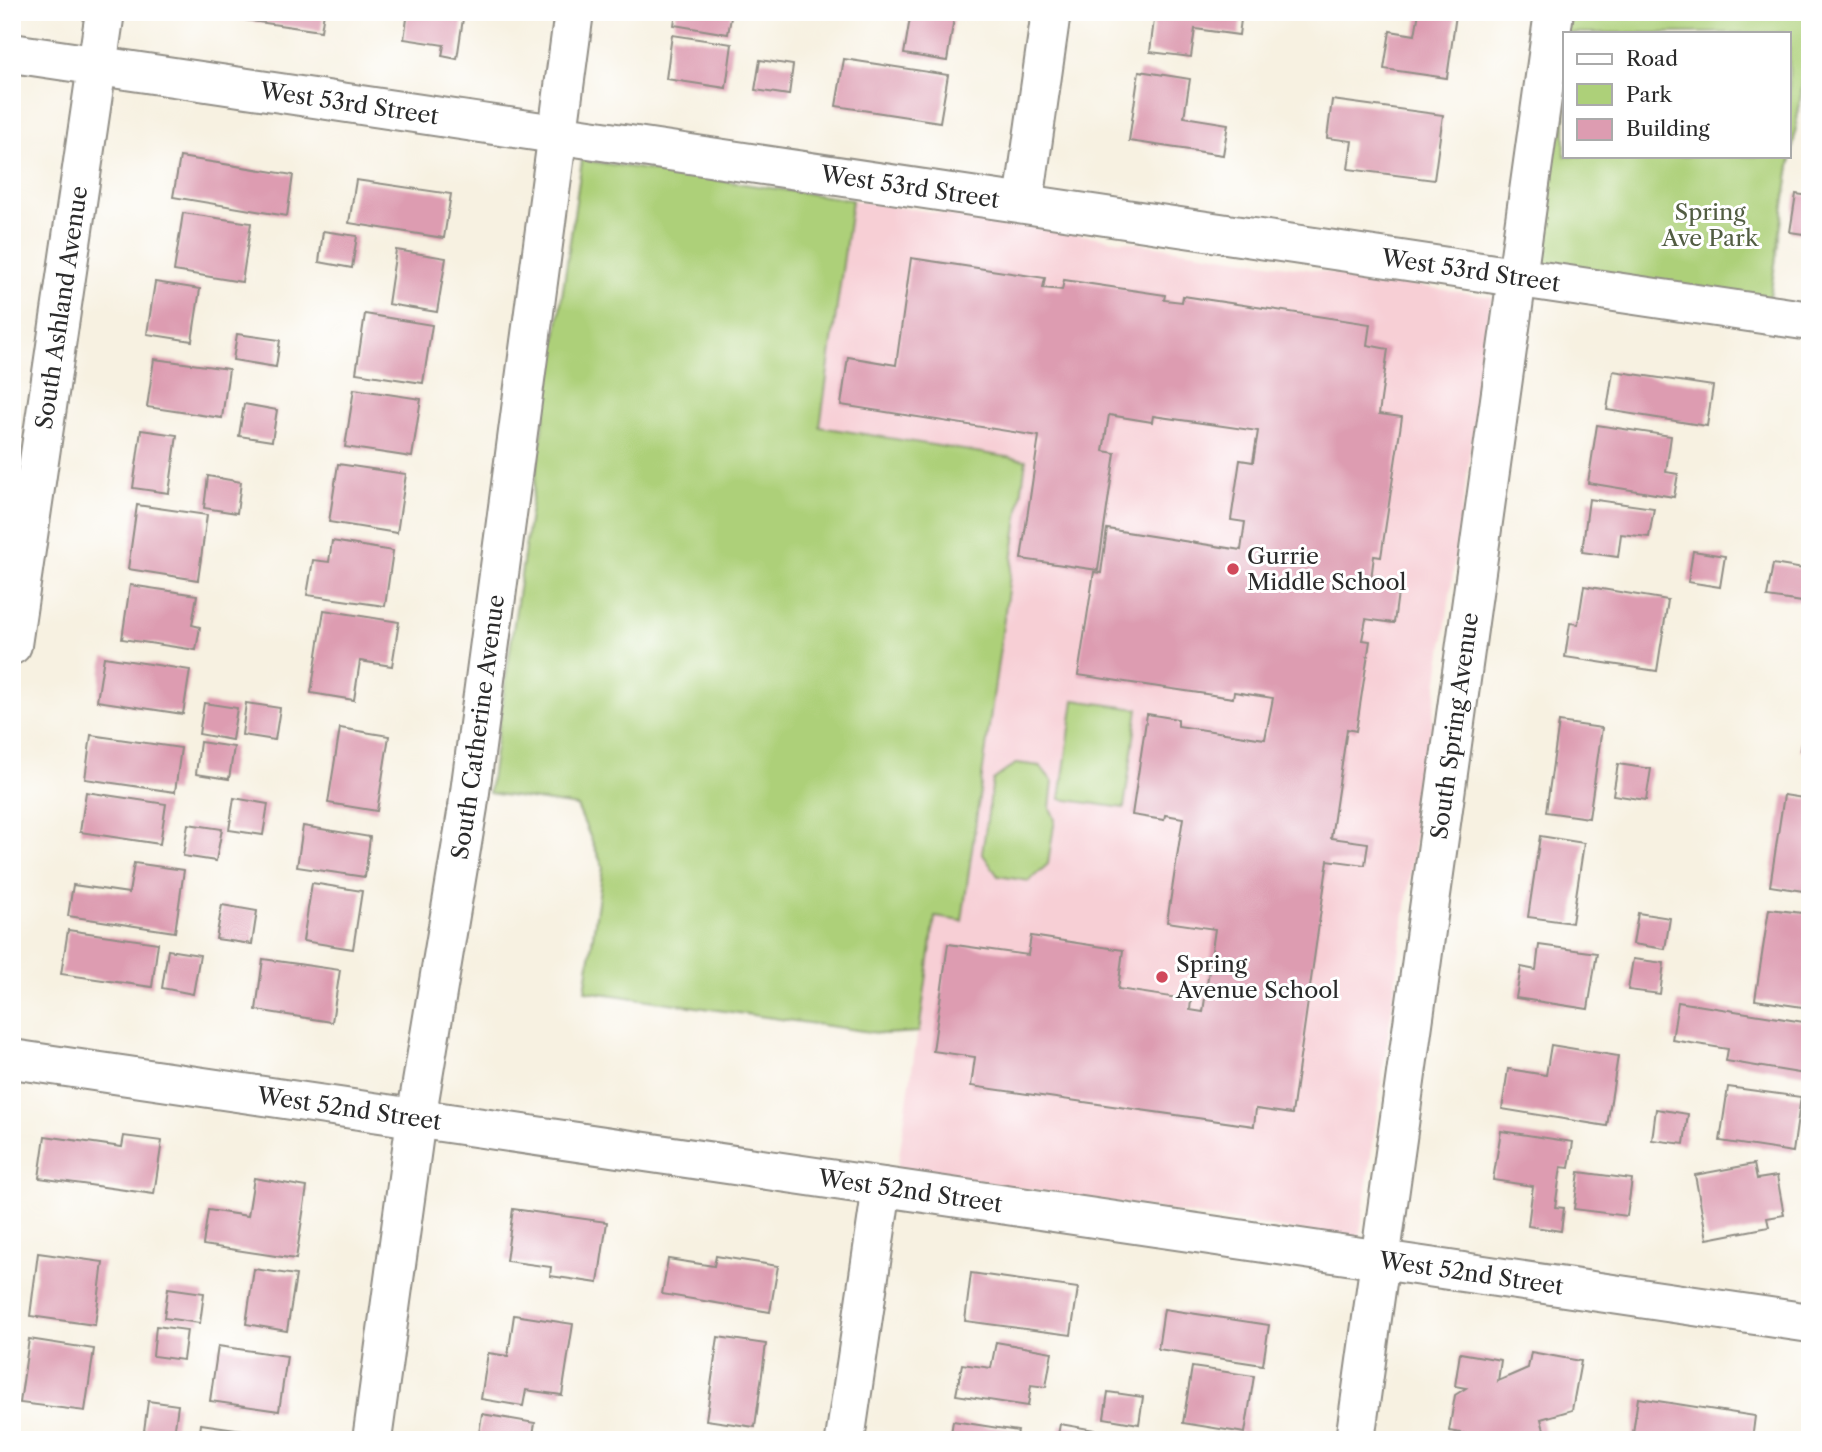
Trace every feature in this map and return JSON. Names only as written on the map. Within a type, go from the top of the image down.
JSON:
[{"type":"street","name":"South Ashland Avenue","points":[[12,645],[105,12]]},
{"type":"street","name":"South Catherine Avenue","points":[[372,1440],[416,1119],[468,807],[574,12]]},
{"type":"street","points":[[1024,202],[1051,12]]},
{"type":"street","name":"South Spring Avenue","points":[[1355,1440],[1554,12]]},
{"type":"street","name":"West 53rd Street","points":[[12,53],[1810,321]]},
{"type":"street","name":"West 52nd Street","points":[[12,1059],[1810,1323]]},
{"type":"street","points":[[845,1440],[882,1187]]},
{"type":"shaded area","points":[[852,200],[1492,297],[1359,1240],[897,1169],[935,917],[962,921],[1026,461],[820,427]]},
{"type":"green space","name":"Spring Ave Park","points":[[1559,12],[1810,12],[1810,36],[1769,303],[1522,268]]},
{"type":"green space","points":[[582,160],[852,200],[820,427],[1026,460],[962,921],[935,917],[919,1032],[884,1034],[585,991],[603,867],[577,806],[489,793]]},
{"type":"green space","points":[[1074,700],[1138,709],[1124,808],[1060,799]]},
{"type":"green space","points":[[1017,763],[1040,766],[1053,782],[1050,808],[1055,819],[1048,864],[1029,881],[998,876],[982,853],[993,780]]},
{"type":"building","points":[[209,12],[324,12],[321,31],[209,15]]},
{"type":"building","points":[[408,12],[464,12],[457,59],[442,56],[444,45],[404,39]]},
{"type":"building","points":[[676,12],[732,12],[728,34],[674,25]]},
{"type":"building","points":[[911,12],[955,12],[947,61],[904,54]]},
{"type":"building","points":[[1155,12],[1242,12],[1239,35],[1195,29],[1191,57],[1150,52]]},
{"type":"building","points":[[1419,12],[1456,15],[1447,78],[1384,69],[1390,31],[1415,35]]},
{"type":"building","points":[[672,35],[732,44],[726,88],[666,79]]},
{"type":"building","points":[[844,59],[948,75],[940,122],[836,106]]},
{"type":"building","points":[[760,60],[793,65],[789,95],[755,90]]},
{"type":"building","points":[[1139,71],[1190,79],[1184,117],[1228,124],[1223,155],[1129,141]]},
{"type":"building","points":[[1332,100],[1443,115],[1434,180],[1348,169],[1352,141],[1327,138]]},
{"type":"building","points":[[180,157],[293,175],[287,216],[173,197]]},
{"type":"building","points":[[356,180],[451,194],[444,238],[349,223]]},
{"type":"building","points":[[1796,194],[1810,196],[1810,235],[1790,232]]},
{"type":"building","points":[[183,213],[251,223],[242,282],[174,271]]},
{"type":"building","points":[[323,231],[357,236],[352,268],[319,262]]},
{"type":"building","points":[[396,250],[446,258],[437,312],[388,304]]},
{"type":"building","points":[[911,258],[1045,278],[1043,288],[1062,290],[1064,280],[1165,295],[1164,300],[1182,302],[1183,296],[1370,324],[1367,345],[1388,349],[1379,414],[1402,417],[1381,557],[1374,556],[1371,580],[1399,585],[1394,623],[1366,619],[1362,640],[1370,641],[1356,731],[1347,729],[1331,838],[1368,843],[1365,865],[1328,860],[1292,1114],[1256,1109],[1254,1126],[971,1086],[975,1057],[933,1051],[948,944],[1028,955],[1031,936],[1123,950],[1118,989],[1191,1000],[1190,1010],[1203,1012],[1215,929],[1167,922],[1183,818],[1165,815],[1164,820],[1132,815],[1147,714],[1178,719],[1178,726],[1265,739],[1273,698],[1234,692],[1233,698],[1078,675],[1094,572],[1101,573],[1107,529],[1241,550],[1245,522],[1231,520],[1240,460],[1253,462],[1258,431],[1153,416],[1152,422],[1109,415],[1103,451],[1115,453],[1098,570],[1021,559],[1039,436],[841,405],[848,357],[896,365]]},
{"type":"building","points":[[155,282],[200,289],[192,341],[147,334]]},
{"type":"building","points":[[365,314],[432,325],[423,383],[356,373]]},
{"type":"building","points":[[237,334],[280,340],[276,367],[233,360]]},
{"type":"building","points":[[154,359],[229,369],[222,418],[147,407]]},
{"type":"building","points":[[1613,371],[1713,386],[1707,426],[1607,410]]},
{"type":"building","points":[[354,389],[421,399],[412,457],[345,447]]},
{"type":"building","points":[[244,404],[277,410],[272,441],[239,436]]},
{"type":"building","points":[[1597,425],[1671,436],[1666,472],[1678,474],[1674,497],[1588,483]]},
{"type":"building","points":[[141,430],[177,435],[169,493],[133,488]]},
{"type":"building","points":[[338,464],[406,474],[397,533],[329,522]]},
{"type":"building","points":[[208,476],[241,482],[237,513],[204,508]]},
{"type":"building","points":[[1589,499],[1654,508],[1649,537],[1621,534],[1618,557],[1582,552]]},
{"type":"building","points":[[137,505],[207,515],[198,580],[128,569]]},
{"type":"building","points":[[332,541],[393,551],[385,606],[307,595],[313,560],[329,562]]},
{"type":"building","points":[[1693,551],[1725,556],[1720,587],[1688,582]]},
{"type":"building","points":[[1773,564],[1810,570],[1810,603],[1767,597]]},
{"type":"building","points":[[130,585],[197,595],[192,625],[200,627],[196,650],[122,639]]},
{"type":"building","points":[[1584,586],[1668,600],[1657,671],[1565,657],[1570,623],[1578,624]]},
{"type":"building","points":[[324,610],[399,622],[392,666],[360,661],[354,700],[311,693]]},
{"type":"building","points":[[104,657],[190,670],[183,714],[97,701]]},
{"type":"building","points":[[1810,688],[1810,751],[1800,750]]},
{"type":"building","points":[[204,703],[237,708],[232,740],[199,734]]},
{"type":"building","points":[[246,703],[280,708],[275,740],[242,735]]},
{"type":"building","points":[[1559,722],[1602,728],[1589,818],[1546,812]]},
{"type":"building","points":[[340,728],[389,736],[377,811],[328,803]]},
{"type":"building","points":[[91,735],[181,748],[175,792],[85,779]]},
{"type":"building","points":[[200,742],[234,747],[229,779],[196,774]]},
{"type":"building","points":[[1618,764],[1651,769],[1646,800],[1613,795]]},
{"type":"building","points":[[86,792],[166,804],[160,844],[80,832]]},
{"type":"building","points":[[1784,795],[1810,799],[1810,892],[1770,886]]},
{"type":"building","points":[[234,798],[268,804],[263,835],[229,830]]},
{"type":"building","points":[[188,824],[222,829],[216,861],[183,856]]},
{"type":"building","points":[[303,826],[370,837],[365,877],[297,867]]},
{"type":"building","points":[[1540,836],[1584,843],[1572,923],[1528,917]]},
{"type":"building","points":[[134,863],[184,870],[175,932],[68,916],[73,885],[129,893]]},
{"type":"building","points":[[312,883],[362,891],[353,949],[303,941]]},
{"type":"building","points":[[222,905],[257,911],[252,944],[216,939]]},
{"type":"building","points":[[1769,909],[1810,914],[1810,1008],[1755,1000]]},
{"type":"building","points":[[1638,913],[1670,918],[1665,949],[1633,944]]},
{"type":"building","points":[[68,930],[158,943],[152,987],[61,974]]},
{"type":"building","points":[[1539,945],[1597,953],[1588,1009],[1516,998],[1521,967],[1536,970]]},
{"type":"building","points":[[168,950],[200,955],[193,994],[162,988]]},
{"type":"building","points":[[263,959],[340,970],[332,1022],[256,1010]]},
{"type":"building","points":[[1633,959],[1664,963],[1660,994],[1628,990]]},
{"type":"building","points":[[1678,1002],[1810,1023],[1805,1074],[1726,1061],[1728,1049],[1672,1040]]},
{"type":"building","points":[[1551,1045],[1618,1056],[1607,1126],[1502,1109],[1508,1069],[1546,1075]]},
{"type":"building","points":[[1728,1087],[1801,1097],[1793,1152],[1720,1141]]},
{"type":"building","points":[[1656,1109],[1688,1114],[1684,1144],[1652,1140]]},
{"type":"building","points":[[1501,1131],[1573,1142],[1569,1168],[1561,1167],[1555,1207],[1564,1208],[1561,1231],[1528,1226],[1533,1186],[1493,1180]]},
{"type":"building","points":[[45,1136],[122,1147],[124,1136],[162,1141],[154,1194],[39,1178]]},
{"type":"building","points":[[1754,1164],[1757,1179],[1777,1176],[1784,1215],[1767,1218],[1769,1227],[1707,1239],[1695,1175]]},
{"type":"building","points":[[1579,1172],[1632,1179],[1627,1216],[1574,1209]]},
{"type":"building","points":[[254,1178],[307,1187],[296,1259],[203,1245],[208,1210],[248,1216]]},
{"type":"building","points":[[513,1209],[607,1222],[598,1283],[550,1276],[551,1267],[506,1261]]},
{"type":"building","points":[[38,1253],[103,1262],[95,1325],[30,1316]]},
{"type":"building","points":[[716,1256],[778,1266],[770,1312],[662,1294],[668,1259],[714,1266]]},
{"type":"building","points":[[254,1269],[296,1275],[287,1331],[246,1324]]},
{"type":"building","points":[[971,1273],[1078,1288],[1071,1335],[965,1321]]},
{"type":"building","points":[[168,1288],[204,1293],[200,1323],[164,1318]]},
{"type":"building","points":[[1164,1309],[1269,1325],[1263,1365],[1158,1349]]},
{"type":"building","points":[[514,1315],[573,1324],[562,1395],[526,1390],[523,1406],[481,1399],[488,1353],[508,1356]]},
{"type":"building","points":[[156,1326],[187,1330],[183,1360],[153,1356]]},
{"type":"building","points":[[718,1337],[766,1344],[755,1427],[706,1420]]},
{"type":"building","points":[[29,1339],[94,1349],[85,1411],[20,1403]]},
{"type":"building","points":[[996,1342],[1052,1352],[1046,1387],[1031,1385],[1028,1406],[956,1395],[962,1364],[991,1368]]},
{"type":"building","points":[[218,1346],[287,1356],[279,1411],[210,1401]]},
{"type":"building","points":[[1531,1352],[1581,1361],[1572,1410],[1541,1419],[1544,1430],[1536,1440],[1500,1440],[1449,1431],[1455,1395],[1466,1388],[1455,1386],[1460,1353],[1501,1360],[1498,1381],[1528,1368]]},
{"type":"building","points":[[1192,1367],[1254,1376],[1245,1433],[1183,1423]]},
{"type":"building","points":[[1108,1392],[1143,1397],[1139,1424],[1104,1418]]},
{"type":"building","points":[[1638,1398],[1755,1416],[1752,1440],[1632,1440]]},
{"type":"building","points":[[148,1401],[178,1405],[174,1435],[144,1431]]},
{"type":"building","points":[[482,1414],[535,1423],[532,1440],[478,1440]]},
{"type":"building","points":[[953,1421],[1018,1431],[1016,1440],[950,1440]]},
{"type":"building","points":[[201,1424],[270,1434],[269,1440],[199,1440]]},
{"type":"building","points":[[1060,1424],[1095,1430],[1093,1440],[1057,1440]]},
{"type":"place","name":"Gurrie Middle School","points":[[1233,569]]},
{"type":"place","name":"Spring Avenue School","points":[[1162,977]]}]
